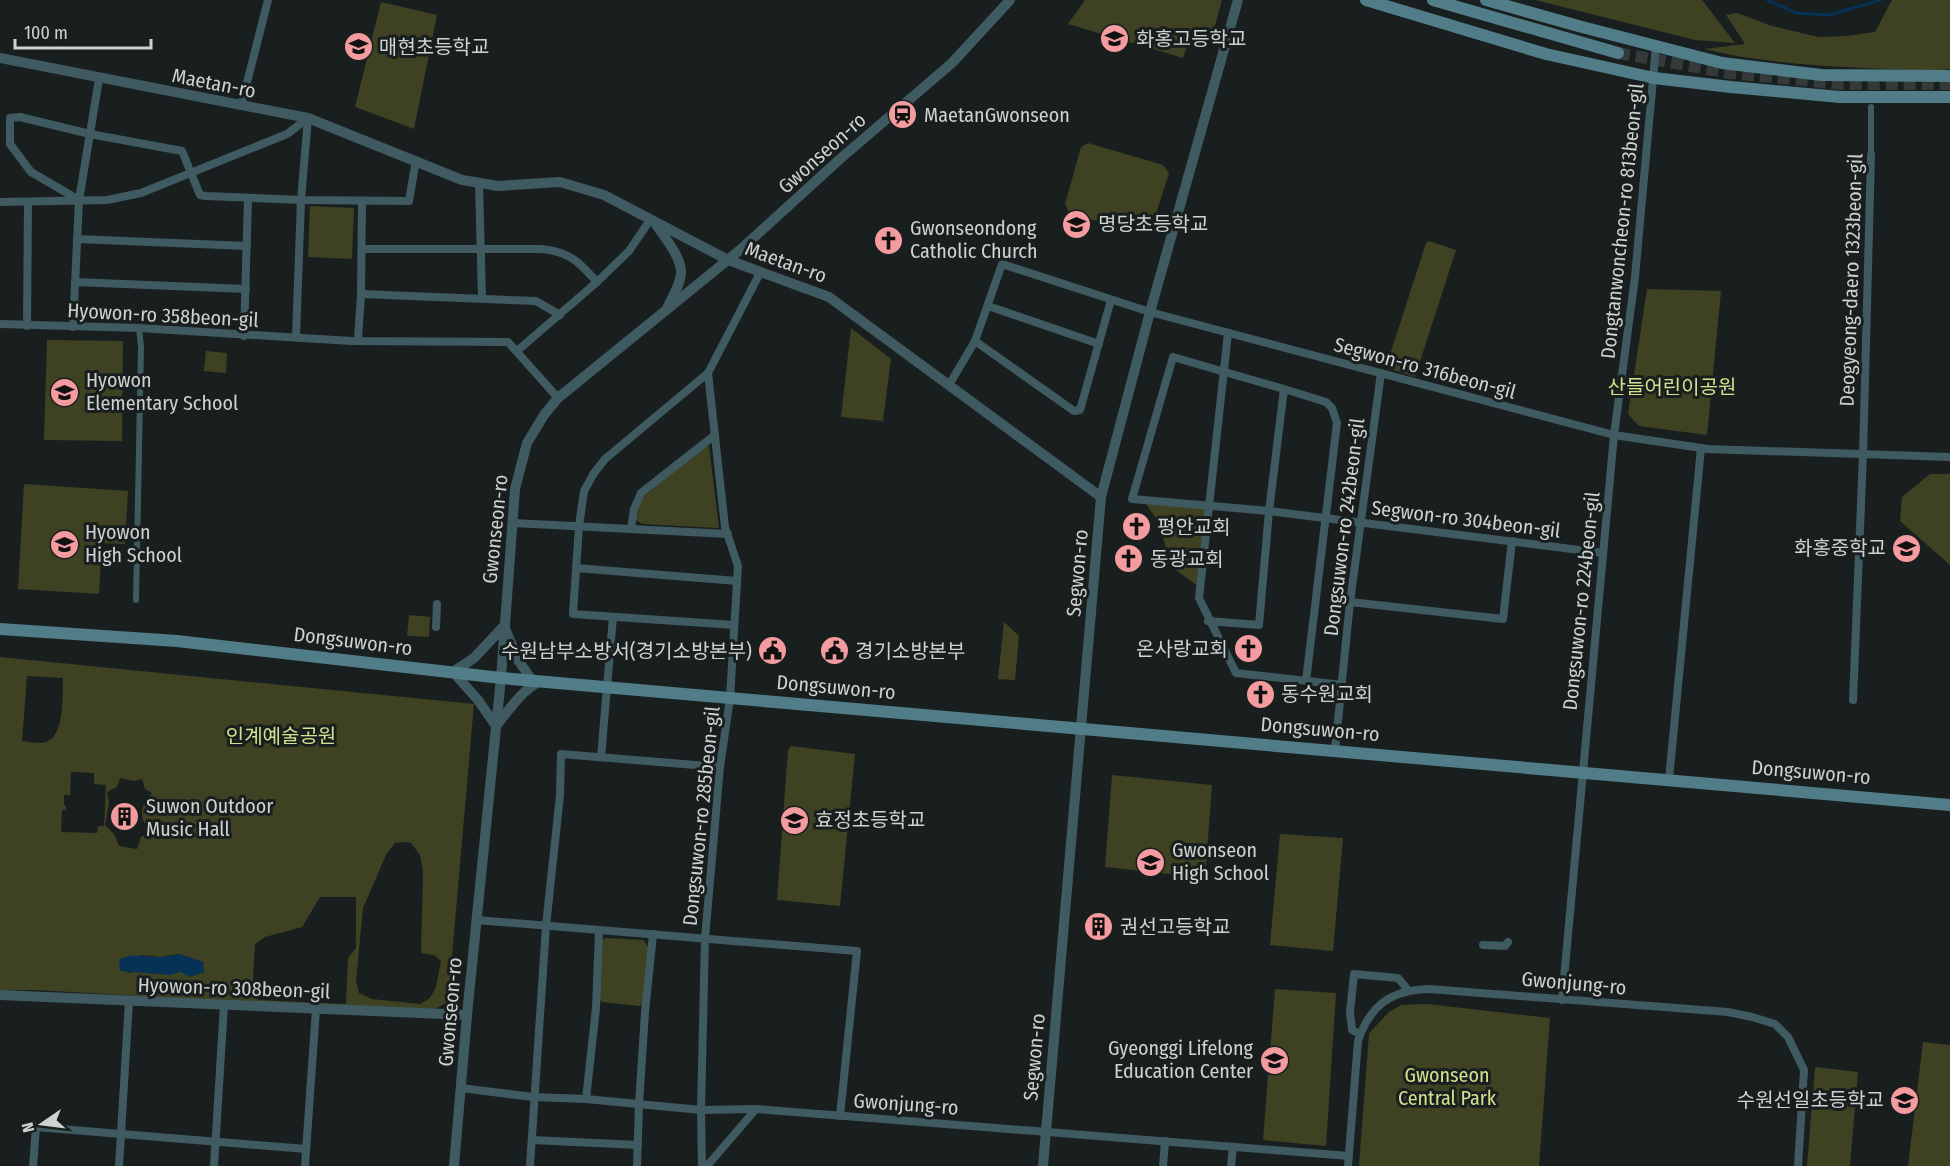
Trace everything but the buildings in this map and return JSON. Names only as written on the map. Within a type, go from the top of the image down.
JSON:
[{"type":"main road","points":[[1366,0],[1546,54],[1654,78],[1840,97],[1950,97]]},
{"type":"main road","points":[[1433,0],[1618,53]]},
{"type":"main road","points":[[1486,0],[1722,63],[1821,75],[1950,76]]},
{"type":"main road","name":"Dongsuwon-ro","points":[[0,629],[177,640],[501,678],[1950,805]]},
{"type":"street","points":[[242,106],[268,0]]},
{"type":"street","name":"Gwonseon-ro","points":[[454,1166],[466,1015],[501,678],[518,473],[527,443],[544,415],[558,398],[728,260],[952,63],[1010,0]]},
{"type":"street","name":"Segwon-ro","points":[[1043,1166],[1101,497],[1150,312],[1238,0]]},
{"type":"street","name":"Dongtanwoncheon-ro 813beon-gil","points":[[1614,435],[1635,277],[1656,46]]},
{"type":"street","name":"Maetan-ro","points":[[0,58],[308,118],[462,180],[498,186],[560,182],[604,195],[728,260],[829,297],[1101,497]]},
{"type":"street","points":[[73,327],[79,200],[99,79]]},
{"type":"street","name":"Deogyeong-daero 1323beon-gil","points":[[1852,700],[1863,455],[1871,107]]},
{"type":"street","points":[[79,200],[31,172],[9,144],[10,118],[20,117],[90,134],[182,151],[200,195],[300,201],[409,201],[416,160]]},
{"type":"street","points":[[0,202],[107,200],[141,193],[287,134],[308,118]]},
{"type":"street","points":[[297,337],[300,201],[308,118]]},
{"type":"street","points":[[479,183],[482,298]]},
{"type":"street","points":[[244,336],[248,198]]},
{"type":"street","points":[[358,340],[362,201]]},
{"type":"street","points":[[27,326],[28,202]]},
{"type":"street","points":[[558,398],[517,351],[597,282],[629,251],[652,221],[676,255],[681,270],[679,284],[666,310]]},
{"type":"street","points":[[77,239],[247,246]]},
{"type":"street","points":[[362,249],[542,249],[559,251],[580,263],[597,282]]},
{"type":"street","name":"Segwon-ro 316beon-gil","points":[[988,306],[1002,264],[1150,312],[1614,435]]},
{"type":"street","points":[[734,625],[573,615],[579,526],[584,491],[594,473],[605,459],[708,373],[761,271]]},
{"type":"street","points":[[75,282],[246,289]]},
{"type":"street","points":[[361,294],[536,301],[560,315]]},
{"type":"street","points":[[975,341],[1074,411],[1080,410],[1111,300]]},
{"type":"street","points":[[949,385],[975,341],[988,306],[1099,344]]},
{"type":"street","name":"Hyowon-ro 358beon-gil","points":[[0,324],[139,328],[244,336],[508,342],[517,351]]},
{"type":"street","points":[[136,600],[141,346],[139,328]]},
{"type":"street","points":[[1228,333],[1199,598],[1208,621],[1236,673],[1342,685]]},
{"type":"street","name":"Segwon-ro 304beon-gil","points":[[1306,681],[1325,518],[1337,423],[1332,408],[1326,402],[1173,357],[1132,500],[1269,511],[1325,518],[1360,522],[1512,541],[1603,553]]},
{"type":"street","name":"Dongsuwon-ro 285beon-gil","points":[[702,1166],[705,938],[720,767],[729,698],[738,566],[725,526],[708,373]]},
{"type":"street","name":"Dongsuwon-ro 242beon-gil","points":[[1335,750],[1350,602],[1381,373]]},
{"type":"street","points":[[1208,621],[1259,625],[1269,511],[1284,389]]},
{"type":"street","points":[[631,529],[634,509],[641,494],[715,435]]},
{"type":"street","points":[[1614,435],[1701,448],[1950,457]]},
{"type":"street","name":"Dongsuwon-ro 224beon-gil","points":[[1562,1000],[1614,435]]},
{"type":"street","points":[[1669,779],[1701,448]]},
{"type":"street","points":[[513,523],[728,534]]},
{"type":"street","points":[[1350,602],[1503,619],[1512,541]]},
{"type":"street","points":[[576,568],[737,580]]},
{"type":"street","points":[[436,627],[437,604]]},
{"type":"street","points":[[601,757],[613,617]]},
{"type":"street","points":[[504,626],[518,660],[536,681],[496,726],[478,700],[453,672],[474,658],[504,626]]},
{"type":"street","points":[[530,1166],[533,1097],[546,926],[560,795],[561,754],[720,767]]},
{"type":"street","points":[[476,920],[857,951],[840,1116]]},
{"type":"street","points":[[586,1099],[596,1008],[599,931]]},
{"type":"street","points":[[637,1166],[645,1012],[653,934]]},
{"type":"street","points":[[1483,945],[1505,946],[1508,942]]},
{"type":"street","points":[[1360,1034],[1352,1030],[1350,1012],[1354,974],[1398,978],[1408,990]]},
{"type":"street","name":"Gwonjung-ro","points":[[461,1088],[533,1097],[586,1099],[701,1110],[756,1109],[1165,1141],[1348,1161],[1358,1041],[1367,1020],[1379,1006],[1393,996],[1408,990],[1468,992],[1728,1012],[1775,1024],[1788,1037],[1804,1070],[1798,1166]]},
{"type":"street","name":"Hyowon-ro 308beon-gil","points":[[0,995],[466,1015]]},
{"type":"street","points":[[119,1166],[129,1001]]},
{"type":"street","points":[[214,1166],[224,1005]]},
{"type":"street","points":[[305,1166],[316,1009]]},
{"type":"street","points":[[707,1166],[756,1109]]},
{"type":"street","points":[[33,1166],[36,1127],[306,1149]]},
{"type":"street","points":[[532,1140],[638,1145]]},
{"type":"street","points":[[1163,1166],[1165,1141]]},
{"type":"street","points":[[1231,1166],[1233,1147]]},
{"type":"green space","points":[[1085,0],[1222,0],[1213,33],[1193,28],[1183,58],[1068,24]]},
{"type":"green space","points":[[1535,0],[1702,0],[1735,43],[1695,40]]},
{"type":"green space","points":[[1892,0],[1950,0],[1950,69],[1931,71],[1789,63],[1704,49],[1745,44],[1726,15],[1737,13],[1769,25],[1818,37],[1846,36],[1875,32]]},
{"type":"green space","points":[[381,2],[437,15],[414,129],[355,107]]},
{"type":"green space","points":[[1088,143],[1163,165],[1169,173],[1151,230],[1143,233],[1070,214],[1065,204],[1081,147]]},
{"type":"green space","points":[[310,206],[354,208],[352,259],[308,257]]},
{"type":"green space","points":[[1429,241],[1456,250],[1415,377],[1388,368],[1387,364],[1426,243]]},
{"type":"green space","name":"산들어린이공원","points":[[1647,289],[1721,291],[1707,435],[1639,426],[1628,414]]},
{"type":"green space","points":[[851,328],[891,359],[883,421],[841,417]]},
{"type":"green space","points":[[47,340],[123,341],[122,441],[44,440]]},
{"type":"green space","points":[[206,351],[227,353],[226,373],[204,371]]},
{"type":"green space","points":[[709,446],[719,528],[642,524],[635,519],[642,498],[704,447]]},
{"type":"green space","points":[[1930,474],[1950,474],[1950,565],[1900,521],[1902,497]]},
{"type":"green space","points":[[24,484],[128,491],[125,544],[102,543],[99,594],[18,589]]},
{"type":"green space","points":[[1146,504],[1208,509],[1199,587],[1176,570],[1166,548],[1158,521]]},
{"type":"green space","points":[[409,615],[430,617],[429,637],[407,636]]},
{"type":"green space","points":[[1004,622],[1019,636],[1015,680],[998,679]]},
{"type":"green space","name":"인계예술공원","points":[[0,657],[474,704],[448,1002],[435,1009],[0,990]],"holes":[[[27,676],[63,678],[61,716],[55,734],[50,740],[42,743],[22,741]],[[71,772],[94,773],[94,784],[106,785],[104,826],[98,826],[97,833],[61,832],[62,810],[66,810],[64,795],[70,795]],[[120,778],[134,781],[142,779],[145,789],[152,793],[144,803],[142,812],[149,833],[141,837],[137,849],[119,846],[114,834],[105,825],[109,803],[107,792],[117,787]],[[395,843],[411,843],[420,855],[423,872],[421,953],[434,955],[441,961],[436,987],[430,998],[420,1004],[372,999],[359,993],[356,981],[363,908],[386,855]],[[320,897],[356,897],[356,948],[348,958],[346,1004],[259,1000],[252,995],[255,944],[265,937],[302,927]],[[179,954],[203,962],[170,975],[142,971],[127,973],[141,955],[161,957]]]},
{"type":"green space","points":[[791,746],[855,754],[840,906],[777,900],[788,750]]},
{"type":"green space","points":[[1112,775],[1212,785],[1205,878],[1105,867]]},
{"type":"green space","points":[[1280,834],[1343,838],[1333,951],[1270,945]]},
{"type":"green space","points":[[605,938],[643,940],[648,947],[643,1003],[640,1006],[602,1002],[599,997],[602,941]]},
{"type":"green space","points":[[1275,989],[1336,993],[1326,1146],[1263,1140]]},
{"type":"green space","name":"Gwonseon Central Park","points":[[1427,1004],[1550,1018],[1539,1166],[1359,1166],[1369,1033],[1389,1012],[1401,1005]]},
{"type":"green space","points":[[1923,1042],[1950,1045],[1950,1166],[1908,1166]]},
{"type":"green space","points":[[1815,1067],[1858,1072],[1850,1166],[1807,1166]]},
{"type":"water","points":[[179,954],[203,962],[204,972],[190,977],[180,972],[170,975],[120,971],[119,960],[128,956],[161,957]]},
{"type":"waterway","points":[[1767,0],[1796,13],[1829,15],[1881,0]]},
{"type":"tunnel","points":[[1618,53],[1730,73],[1842,84],[1950,84]]},
{"type":"place","name":"화홍고등학교","points":[[1115,39]]},
{"type":"place","name":"매현초등학교","points":[[358,47]]},
{"type":"place","name":"MaetanGwonseon","points":[[903,115]]},
{"type":"place","name":"명당초등학교","points":[[1077,224]]},
{"type":"place","name":"Gwonseondong Catholic Church","points":[[889,240]]},
{"type":"place","name":"Hyowon Elementary School","points":[[65,392]]},
{"type":"place","name":"평안교회","points":[[1136,527]]},
{"type":"place","name":"Hyowon High School","points":[[64,544]]},
{"type":"place","name":"화홍중학교","points":[[1907,548]]},
{"type":"place","name":"동광교회","points":[[1129,559]]},
{"type":"place","name":"온사랑교회","points":[[1249,649]]},
{"type":"place","name":"수원남부소방서(경기소방본부)","points":[[773,651]]},
{"type":"place","name":"경기소방본부","points":[[834,651]]},
{"type":"place","name":"동수원교회","points":[[1260,694]]},
{"type":"place","name":"Suwon Outdoor Music Hall","points":[[125,817]]},
{"type":"place","name":"효정초등학교","points":[[794,820]]},
{"type":"place","name":"Gwonseon High School","points":[[1151,862]]},
{"type":"place","name":"권선고등학교","points":[[1099,927]]},
{"type":"place","name":"Gyeonggi Lifelong Education Center","points":[[1274,1060]]},
{"type":"place","name":"수원선일초등학교","points":[[1905,1100]]}]
